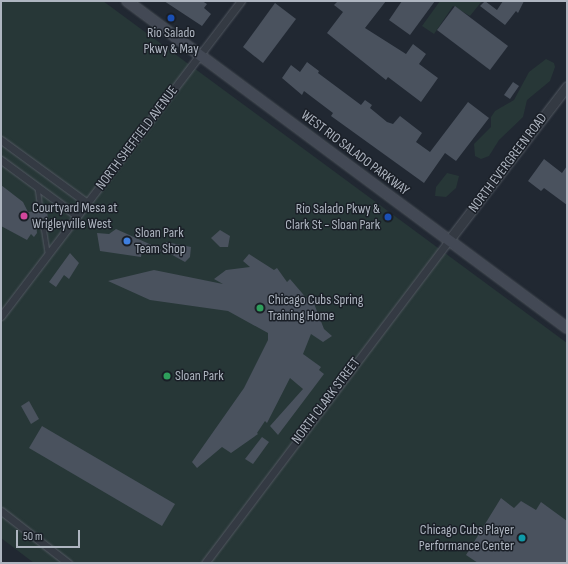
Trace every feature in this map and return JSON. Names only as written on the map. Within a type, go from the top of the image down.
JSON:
[{"type":"main road","name":"WEST RIO SALADO PARKWAY","points":[[127,1],[567,328]]},
{"type":"street","name":"NORTH SHEFFIELD AVENUE","points":[[1,316],[238,2]]},
{"type":"street","name":"NORTH EVERGREEN ROAD","points":[[449,240],[567,86]]},
{"type":"street","points":[[1,140],[87,203]]},
{"type":"street","points":[[1,160],[77,216]]},
{"type":"street","name":"NORTH CLARK STREET","points":[[205,563],[449,240]]},
{"type":"street","points":[[1,511],[68,563]]},
{"type":"lane","points":[[37,187],[41,210]]},
{"type":"lane","points":[[43,221],[48,254]]},
{"type":"shaded area","name":"Chicago Cubs Spring Training Home","points":[[1,1],[103,1],[567,343],[567,563],[34,563],[1,538]]},
{"type":"shaded area","points":[[440,1],[482,1],[470,16],[453,6],[434,34],[422,26]]},
{"type":"shaded area","points":[[546,59],[554,63],[555,67],[550,81],[527,100],[523,117],[499,140],[489,156],[481,159],[475,156],[474,144],[491,127],[491,117],[495,111],[514,100],[529,72]]},
{"type":"shaded area","points":[[447,173],[459,176],[456,188],[446,197],[435,196],[436,187]]},
{"type":"building","points":[[164,1],[202,1],[207,4],[204,8],[211,14],[202,26]]},
{"type":"building","points":[[338,1],[386,1],[365,28],[406,54],[413,44],[426,54],[419,64],[438,78],[421,102],[388,77],[386,80],[327,33],[343,12],[334,5]]},
{"type":"building","points":[[402,1],[435,1],[410,35],[389,20]]},
{"type":"building","points":[[485,1],[497,10],[503,1],[524,1],[518,13],[516,11],[505,25],[480,6]]},
{"type":"building","points":[[275,3],[296,19],[263,63],[243,47]]},
{"type":"building","points":[[455,6],[508,46],[490,70],[437,30]]},
{"type":"building","points":[[307,62],[319,71],[318,73],[361,105],[365,100],[372,105],[370,108],[387,122],[393,124],[400,116],[422,133],[416,142],[430,152],[468,102],[489,118],[456,161],[445,153],[424,183],[331,116],[333,113],[304,91],[302,95],[282,78],[291,65],[300,72]]},
{"type":"building","points":[[513,82],[519,86],[510,99],[504,95]]},
{"type":"building","points":[[544,159],[562,173],[567,166],[567,205],[544,188],[541,191],[528,181]]},
{"type":"building","name":"Courtyard Mesa at Wrigleyville West","points":[[1,185],[23,202],[28,212],[38,211],[42,213],[47,209],[48,221],[43,218],[36,222],[37,233],[34,237],[31,234],[27,240],[1,226]]},
{"type":"building","points":[[116,229],[165,251],[166,242],[191,247],[190,257],[185,262],[167,252],[142,250],[141,257],[100,251],[97,233],[109,234]]},
{"type":"building","points":[[220,230],[230,236],[228,247],[220,247],[211,238]]},
{"type":"building","points":[[70,253],[79,263],[69,279],[64,275],[56,287],[49,282]]},
{"type":"building","points":[[249,254],[274,270],[277,268],[287,282],[290,279],[308,300],[311,296],[324,329],[332,336],[323,342],[311,334],[303,354],[321,367],[319,370],[324,374],[278,435],[270,426],[303,389],[290,378],[267,423],[265,421],[257,433],[258,434],[231,453],[222,447],[197,468],[192,462],[244,388],[268,340],[268,333],[228,311],[150,300],[108,281],[154,270],[223,284],[214,279],[226,270],[250,267],[243,261]]},
{"type":"building","points":[[29,401],[39,419],[31,424],[21,406]]},
{"type":"building","points":[[42,426],[175,504],[162,526],[29,448]]},
{"type":"building","points":[[262,437],[269,442],[253,464],[245,459]]},
{"type":"building","name":"Chicago Cubs Player Performance Center","points":[[501,498],[514,508],[521,501],[536,510],[541,502],[567,521],[567,563],[478,563],[466,555]]},
{"type":"place","name":"Rio Salado Pkwy & May","points":[[171,18]]},
{"type":"place","name":"Courtyard Mesa at Wrigleyville West","points":[[24,216]]},
{"type":"place","name":"Rio Salado Pkwy & Clark St - Sloan Park","points":[[388,217]]},
{"type":"place","name":"Sloan Park Team Shop","points":[[127,241]]},
{"type":"place","name":"Chicago Cubs Spring Training Home","points":[[260,308]]},
{"type":"place","name":"Sloan Park","points":[[167,376]]},
{"type":"place","name":"Chicago Cubs Player Performance Center","points":[[522,538]]}]
